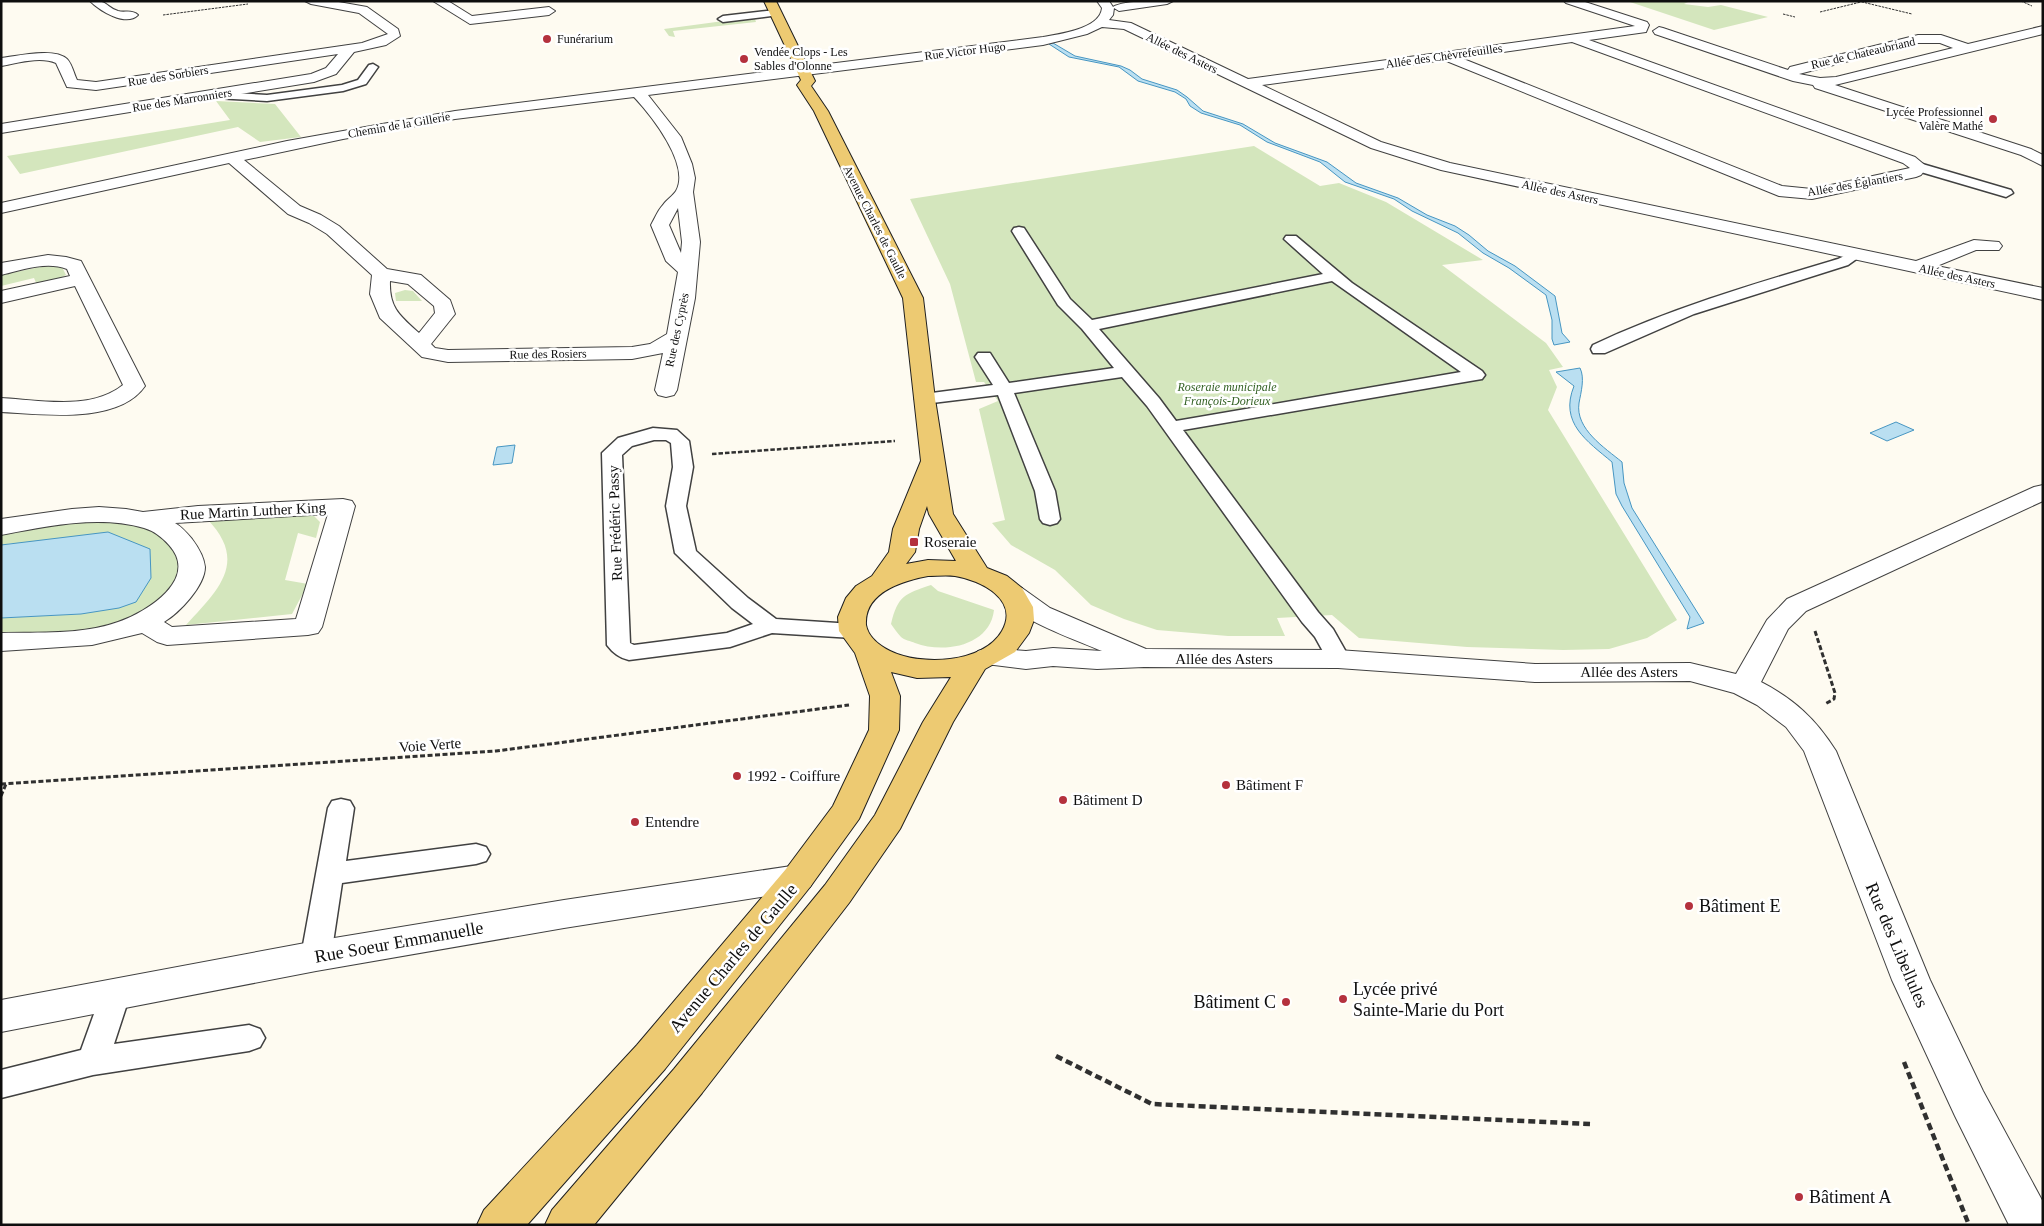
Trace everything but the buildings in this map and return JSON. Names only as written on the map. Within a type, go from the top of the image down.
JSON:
[{"type":"main road","name":"Avenue Charles de Gaulle","points":[[773,7],[808,82],[804,85],[821,111],[913,298],[924,399],[941,514],[977,573]]},
{"type":"main road","name":"Avenue Charles de Gaulle","points":[[881,582],[902,552],[906,529],[933,461]]},
{"type":"main road","points":[[928,568],[953,568],[977,573],[998,582],[1012,594],[1019,606],[1020,620],[1015,634],[1005,646],[981,660],[947,669],[917,669],[891,663],[861,642],[852,617],[856,604],[866,592],[881,582],[903,573],[928,568]]},
{"type":"main road","name":"Avenue Charles de Gaulle","points":[[499,1225],[651,1056],[798,878],[847,811],[884,730],[885,696],[861,642]]},
{"type":"main road","points":[[572,1223],[837,894],[888,821],[938,722],[981,660]]},
{"type":"street","points":[[96,1],[115,14],[132,15]]},
{"type":"street","points":[[311,1],[363,10],[394,32],[394,36],[382,42],[351,48]]},
{"type":"street","points":[[439,1],[470,20],[550,11]]},
{"type":"street","points":[[1100,23],[1108,8],[1103,1]]},
{"type":"street","points":[[1119,7],[1167,1]]},
{"type":"street","points":[[1570,1],[1642,27]]},
{"type":"street","name":"Rue Victor Hugo","points":[[802,71],[1023,44],[1063,36],[1100,23]]},
{"type":"street","name":"Allée des Asters","points":[[1100,23],[1127,26],[1376,145],[1447,167],[2043,294]]},
{"type":"street","name":"Rue de Chateaubriand","points":[[1642,27],[1660,27],[1662,29],[1659,30],[1812,81],[1836,81],[2043,30]]},
{"type":"street","name":"Allée des Chèvrefeuilles","points":[[1247,84],[1642,27]]},
{"type":"street","name":"Allée des Églantiers","points":[[1446,56],[1779,191],[1812,194],[1910,174],[1919,167],[1909,160],[1574,38]]},
{"type":"street","name":"Rue de Chateaubriand","points":[[1792,75],[1795,70],[1807,66],[1918,39],[1941,39],[1961,44],[1967,48]]},
{"type":"street","points":[[1941,39],[2001,40]]},
{"type":"street","name":"Rue des Sorbiers","points":[[1,62],[38,57],[58,58],[62,60],[70,83],[77,86],[88,86],[351,48]]},
{"type":"street","name":"Rue des Marronniers","points":[[1,129],[320,77],[331,71],[351,48]]},
{"type":"street","points":[[1739,58],[1807,66]]},
{"type":"street","name":"Chemin de la Gillerie","points":[[1,208],[75,194],[232,158],[418,121],[802,71]]},
{"type":"street","points":[[1812,81],[2026,152],[2043,161]]},
{"type":"street","name":"Rue des Cyprès","points":[[637,91],[660,116],[677,142],[682,156],[687,184],[685,192],[691,242],[685,298],[675,338],[666,390]]},
{"type":"street","points":[[232,158],[294,210],[315,219],[333,230],[381,274],[414,279],[443,304],[445,314],[420,345]]},
{"type":"street","points":[[685,192],[668,209],[660,225],[675,261],[688,270]]},
{"type":"street","points":[[1915,268],[1974,246],[1993,246]]},
{"type":"street","points":[[1,269],[55,260],[65,261],[74,265],[134,386],[118,399],[101,404],[75,407],[1,405]]},
{"type":"street","name":"Rue des Rosiers","points":[[381,274],[380,294],[387,314],[428,353],[448,356],[632,352],[656,349],[675,338]]},
{"type":"street","points":[[1,297],[82,279]]},
{"type":"street","points":[[1744,686],[1771,633],[1780,620],[1793,608],[1815,595],[2043,492]]},
{"type":"street","name":"Rue Martin Luther King","points":[[139,520],[198,513],[343,506],[308,627],[167,636],[144,622]]},
{"type":"street","name":"Rue Martin Luther King","points":[[1,527],[56,516],[97,515],[139,520],[163,526],[181,540],[189,555],[192,571],[183,591],[170,606],[144,622],[105,634],[1,642]]},
{"type":"street","name":"Allée des Asters","points":[[1012,594],[1040,614],[1144,658]]},
{"type":"street","name":"Allée des Asters","points":[[981,660],[1026,660],[1053,657],[1097,660],[1144,658],[1338,659],[1535,673],[1666,671],[1717,678],[1744,686]]},
{"type":"street","name":"Rue des Libellules","points":[[1744,686],[1768,698],[1792,714],[1812,737],[1820,752],[1910,979],[1958,1083],[2032,1225]]},
{"type":"street","name":"Rue Soeur Emmanuelle","points":[[1,1016],[316,956],[564,914],[798,878]]},
{"type":"lane","points":[[723,19],[773,7]]},
{"type":"lane","points":[[215,95],[267,98],[343,88],[362,82],[373,67]]},
{"type":"lane","points":[[1919,167],[2006,193]]},
{"type":"lane","points":[[1019,232],[1064,302],[1088,326],[1153,402],[1304,609],[1325,634],[1338,659]]},
{"type":"lane","points":[[1171,427],[1476,375],[1335,276],[1291,240]]},
{"type":"lane","points":[[1599,349],[1625,336],[1672,318],[1722,300],[1844,262],[1855,255]]},
{"type":"lane","points":[[1088,326],[1335,276]]},
{"type":"lane","points":[[984,357],[1004,389],[1045,491],[1050,519]]},
{"type":"lane","points":[[924,399],[1126,371]]},
{"type":"lane","name":"Rue Frédéric Passy","points":[[653,434],[670,434],[680,441],[683,467],[676,506],[686,553],[740,603],[770,626],[730,640],[629,653],[619,645],[612,454],[625,442],[653,434]]},
{"type":"lane","points":[[770,626],[861,642]]},
{"type":"lane","points":[[316,956],[341,808]]},
{"type":"lane","points":[[330,874],[476,854]]},
{"type":"lane","points":[[92,1061],[114,995]]},
{"type":"lane","points":[[1,1084],[92,1061],[249,1038]]},
{"type":"path","points":[[1820,12],[1867,1]]},
{"type":"path","points":[[162,15],[248,4]]},
{"type":"path","points":[[1782,14],[1795,17]]},
{"type":"path","points":[[899,445],[900,435]]},
{"type":"path","points":[[682,456],[895,440]]},
{"type":"path","points":[[1792,714],[1834,699],[1835,693],[1813,625]]},
{"type":"path","name":"Voie Verte","points":[[4,784],[496,751],[857,704]]},
{"type":"path","points":[[1,796],[4,784]]},
{"type":"path","points":[[1902,1055],[1969,1225]]},
{"type":"path","points":[[1056,1056],[1152,1104],[1590,1124]]},
{"type":"green space","points":[[1627,1],[1684,1],[1688,2],[1684,4],[1708,7],[1721,5],[1768,17],[1714,30]]},
{"type":"green space","points":[[746,18],[755,19],[756,22],[673,31],[675,37],[669,36],[664,29]]},
{"type":"green space","points":[[216,101],[275,104],[301,137],[260,142],[238,127],[20,174],[7,156],[230,120]]},
{"type":"green space","name":"Roseraie municipale François-Dorieux","points":[[1254,146],[1320,186],[1339,183],[1386,202],[1483,260],[1442,265],[1546,343],[1563,367],[1549,370],[1557,387],[1548,410],[1677,620],[1647,638],[1609,649],[1563,650],[1467,647],[1359,638],[1332,615],[1277,618],[1285,636],[1228,636],[1157,630],[1091,605],[1055,570],[1011,545],[992,523],[1005,520],[979,409],[998,401],[984,382],[976,382],[950,284],[910,199]]},
{"type":"green space","points":[[45,266],[62,267],[66,275],[54,281],[37,285],[34,278],[1,286],[1,275]]},
{"type":"green space","points":[[405,290],[413,291],[422,301],[396,301],[395,293]]},
{"type":"green space","points":[[298,514],[314,516],[320,522],[316,538],[298,533],[285,580],[308,584],[292,614],[186,625],[218,587],[224,575],[227,562],[226,549],[219,534],[207,519]]},
{"type":"green space","points":[[66,521],[114,521],[151,529],[174,549],[181,572],[164,603],[134,620],[87,631],[1,637],[1,618],[81,614],[13,543],[1,545],[1,532]]},
{"type":"green space","points":[[931,585],[938,591],[994,610],[991,622],[984,632],[964,644],[939,648],[915,643],[901,637],[891,624],[900,601],[909,594]]},
{"type":"water","points":[[1053,43],[1075,56],[1121,66],[1142,79],[1177,90],[1203,111],[1243,124],[1275,143],[1327,162],[1356,183],[1398,198],[1427,215],[1455,226],[1488,251],[1515,266],[1555,296],[1562,333],[1570,342],[1554,345],[1552,339],[1552,320],[1546,295],[1509,268],[1483,253],[1458,233],[1412,211],[1394,199],[1345,182],[1320,162],[1267,142],[1240,125],[1201,113],[1175,92],[1138,81],[1119,67],[1069,57],[1049,44]]},
{"type":"water","points":[[1580,368],[1582,390],[1579,412],[1582,421],[1593,437],[1622,462],[1624,483],[1632,508],[1704,623],[1687,629],[1690,617],[1616,494],[1612,462],[1585,438],[1573,421],[1570,411],[1570,399],[1574,386],[1556,372]]},
{"type":"water","points":[[1896,422],[1914,430],[1887,441],[1870,433]]},
{"type":"water","points":[[515,445],[512,463],[493,465],[497,447]]},
{"type":"water","points":[[108,532],[150,549],[151,578],[136,602],[119,608],[81,614],[1,618],[1,545]]},
{"type":"place","name":"Funérarium","points":[[547,39]]},
{"type":"place","name":"Vendée Clops - Les Sables d'Olonne","points":[[744,59]]},
{"type":"place","name":"Lycée Professionnel Valère Mathé","points":[[1993,119]]},
{"type":"place","name":"Roseraie","points":[[914,542]]},
{"type":"place","name":"1992 - Coiffure","points":[[737,776]]},
{"type":"place","name":"Bâtiment F","points":[[1226,785]]},
{"type":"place","name":"Bâtiment D","points":[[1063,800]]},
{"type":"place","name":"Entendre","points":[[635,822]]},
{"type":"place","name":"Bâtiment E","points":[[1689,906]]},
{"type":"place","name":"Lycée privé Sainte-Marie du Port","points":[[1343,999]]},
{"type":"place","name":"Bâtiment C","points":[[1286,1002]]},
{"type":"place","name":"Bâtiment A","points":[[1799,1197]]}]
